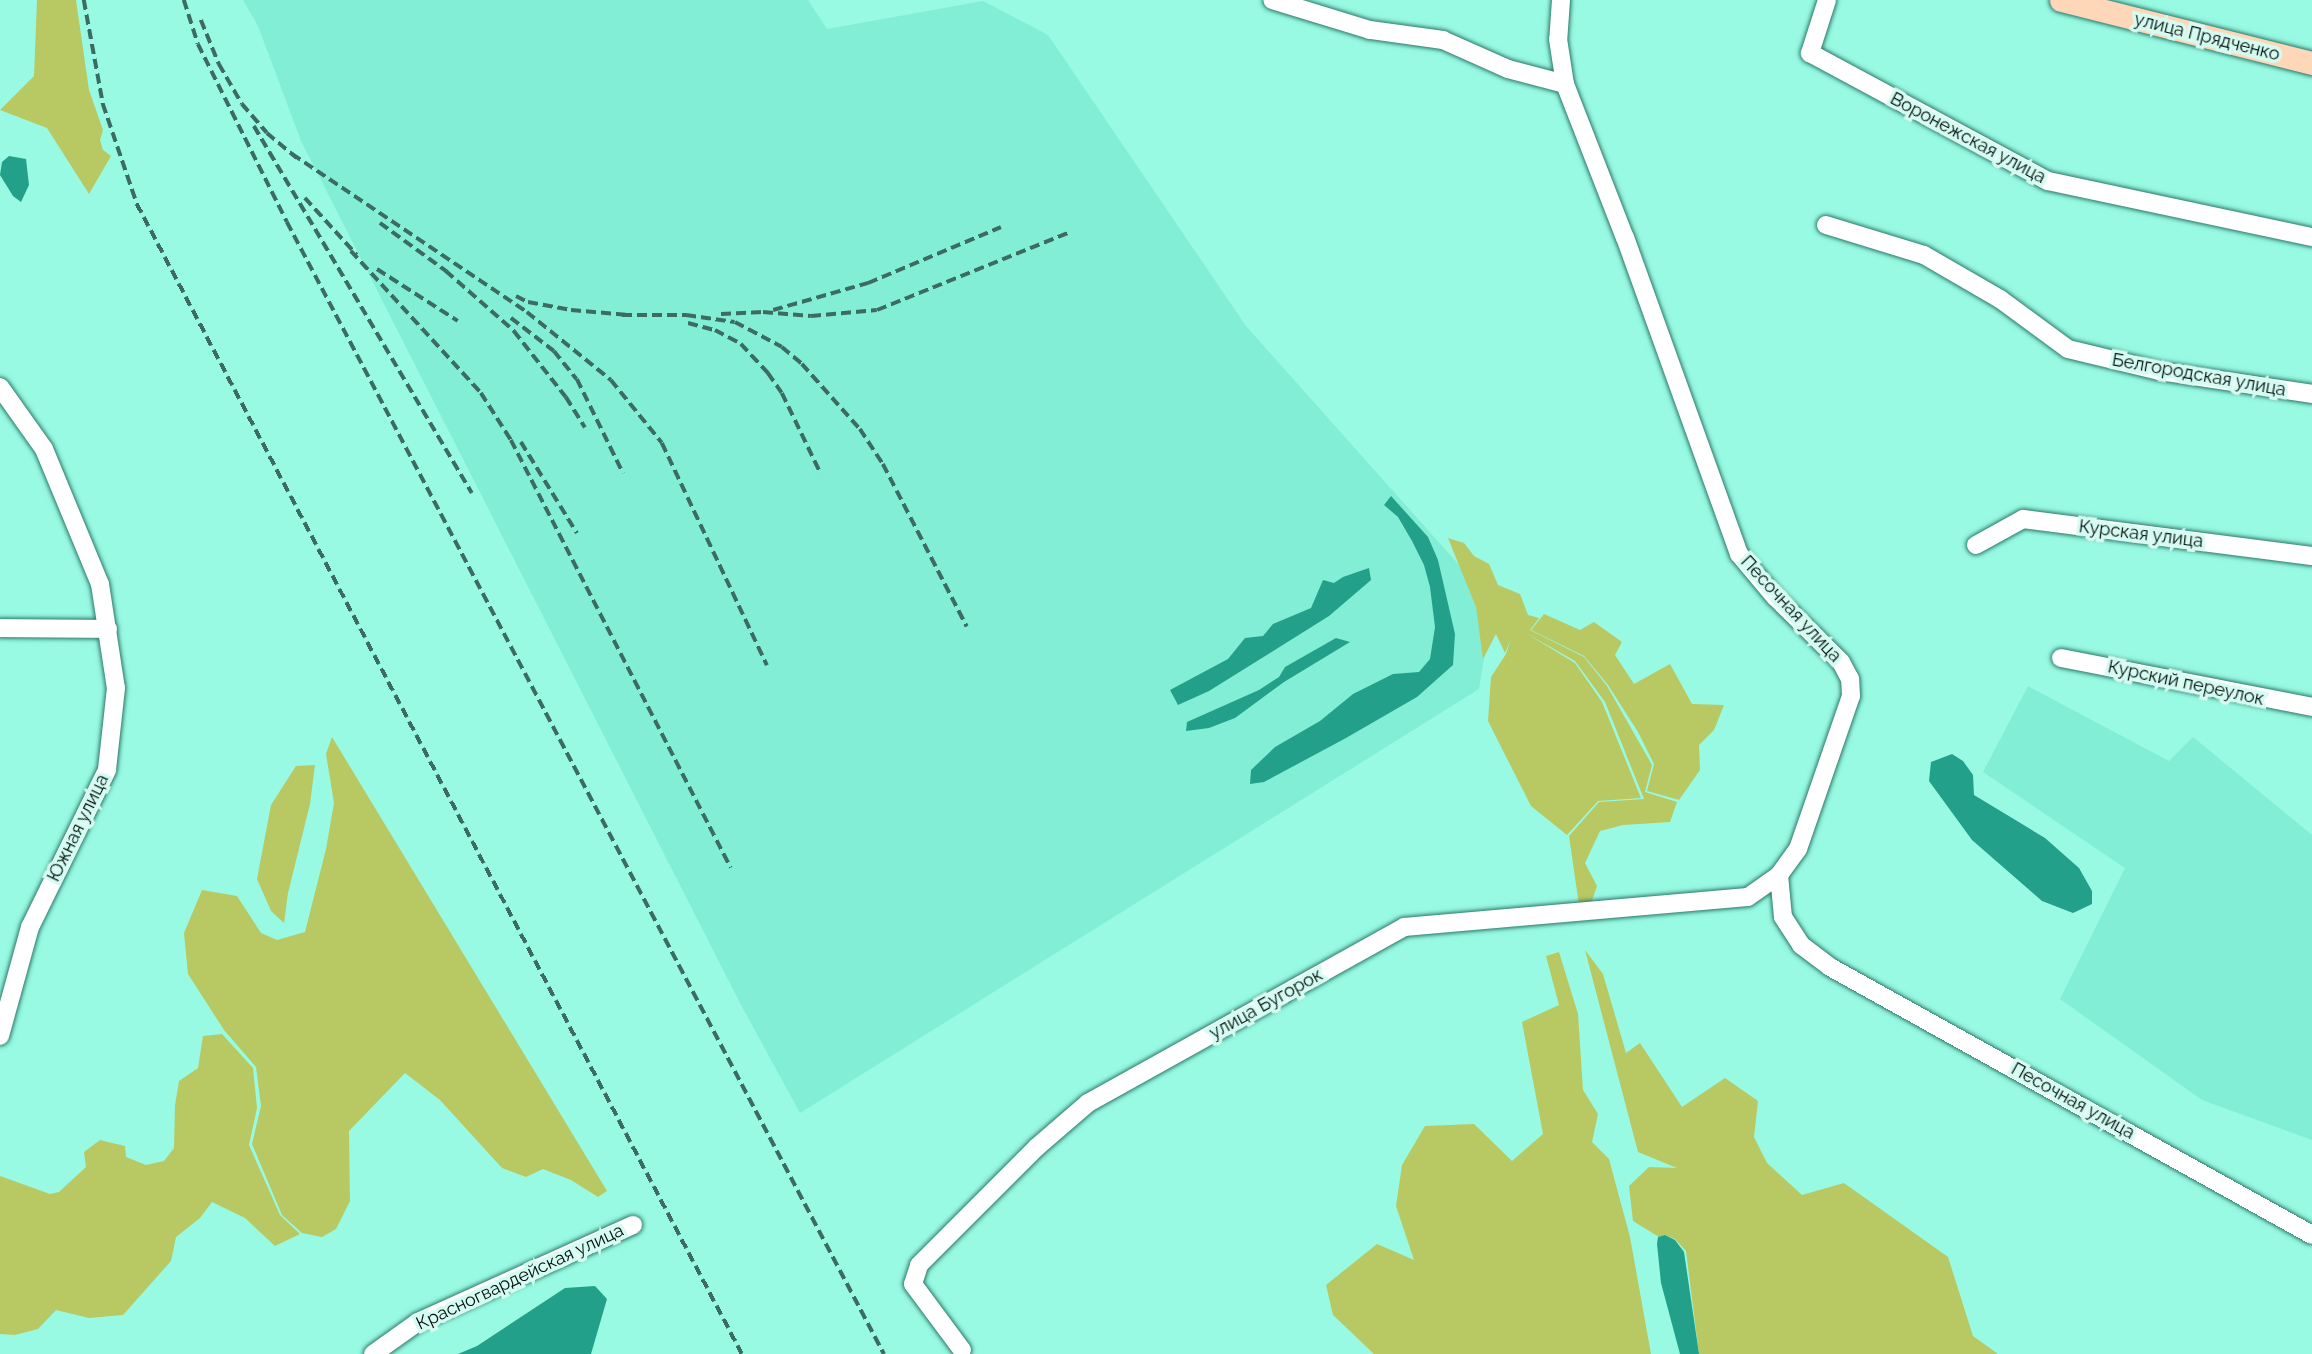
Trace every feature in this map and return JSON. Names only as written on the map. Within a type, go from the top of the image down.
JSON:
[{"type":"main road","name":"улица Прядченко","points":[[2061,0],[2312,62]]},
{"type":"street","points":[[1272,0],[1370,30],[1443,40],[1508,69],[1565,84]]},
{"type":"street","name":"Песочная улица","points":[[1561,0],[1558,39],[1565,84],[1625,237],[1739,554],[1775,597],[1841,662],[1850,679],[1851,696],[1798,849],[1779,875],[1783,917],[1801,945],[1830,967],[2312,1235]]},
{"type":"street","name":"Воронежская улица","points":[[1827,0],[1810,53],[2048,181],[2312,237]]},
{"type":"street","name":"Белгородская улица","points":[[1826,225],[1924,255],[2000,299],[2068,349],[2158,371],[2312,394]]},
{"type":"street","name":"Южная улица","points":[[0,387],[44,449],[100,584],[116,688],[107,769],[30,927],[0,1036]]},
{"type":"street","name":"Курская улица","points":[[1976,545],[2023,519],[2312,556]]},
{"type":"street","points":[[0,628],[108,629]]},
{"type":"street","name":"Курский переулок","points":[[2061,657],[2312,707]]},
{"type":"street","name":"улица Бугорок","points":[[962,1350],[913,1284],[919,1265],[1037,1147],[1088,1103],[1404,927],[1748,897],[1779,875]]},
{"type":"street","name":"Красногвардейская улица","points":[[373,1354],[418,1322],[633,1226]]},
{"type":"shaded area","points":[[37,0],[76,0],[89,90],[103,130],[100,140],[103,150],[111,156],[89,194],[47,128],[0,110],[34,76]]},
{"type":"shaded area","points":[[243,0],[808,0],[827,29],[983,1],[1048,35],[1246,326],[1493,603],[1479,689],[800,1113],[741,1005],[301,141],[258,26]]},
{"type":"shaded area","points":[[9,156],[26,159],[29,185],[21,202],[13,196],[0,175],[2,162]]},
{"type":"shaded area","points":[[1391,496],[1428,537],[1438,560],[1455,634],[1453,665],[1417,697],[1264,782],[1250,784],[1251,770],[1275,747],[1320,721],[1353,694],[1393,674],[1419,672],[1430,659],[1435,627],[1430,587],[1424,565],[1412,541],[1398,517],[1384,505]]},
{"type":"shaded area","points":[[1448,538],[1464,543],[1474,556],[1489,564],[1498,585],[1520,594],[1528,615],[1539,618],[1530,630],[1584,657],[1607,686],[1652,765],[1645,792],[1677,802],[1670,822],[1623,825],[1600,831],[1585,863],[1597,886],[1590,906],[1579,905],[1569,836],[1599,802],[1644,799],[1605,702],[1575,661],[1524,632],[1575,663],[1602,702],[1641,798],[1598,801],[1567,835],[1531,806],[1488,721],[1491,677],[1506,654],[1511,639],[1505,653],[1496,634],[1483,659],[1476,607]]},
{"type":"shaded area","points":[[1369,568],[1371,580],[1329,616],[1209,691],[1178,705],[1170,690],[1228,659],[1245,638],[1263,636],[1273,624],[1311,608],[1323,580],[1334,583]]},
{"type":"shaded area","points":[[1544,614],[1580,630],[1594,622],[1622,642],[1615,655],[1634,684],[1670,664],[1692,704],[1724,705],[1714,730],[1699,745],[1700,770],[1679,800],[1647,791],[1654,764],[1638,732],[1608,685],[1584,656],[1531,630]]},
{"type":"shaded area","points":[[1336,638],[1350,642],[1284,682],[1235,718],[1209,728],[1186,731],[1187,722],[1259,690],[1279,677],[1285,667]]},
{"type":"shaded area","points":[[2028,686],[2169,761],[2193,737],[2312,835],[2312,1140],[2202,1100],[2060,999],[2125,868],[1983,772]]},
{"type":"shaded area","points":[[332,737],[607,1191],[598,1197],[571,1180],[543,1169],[526,1177],[502,1168],[440,1100],[405,1073],[349,1131],[350,1201],[336,1229],[322,1237],[302,1233],[282,1215],[252,1144],[261,1106],[256,1067],[224,1030],[188,974],[184,933],[202,890],[237,896],[261,933],[277,940],[305,932],[326,849],[334,803],[326,754]]},
{"type":"shaded area","points":[[1952,754],[1963,761],[1973,775],[1974,795],[2045,838],[2079,868],[2092,891],[2092,904],[2073,913],[2042,901],[1972,840],[1929,781],[1931,762]]},
{"type":"shaded area","points":[[315,765],[310,804],[288,893],[284,923],[271,911],[257,879],[271,805],[296,766]]},
{"type":"shaded area","points":[[1585,950],[1603,974],[1626,1053],[1640,1043],[1682,1107],[1725,1078],[1758,1101],[1754,1137],[1767,1163],[1802,1195],[1844,1183],[1948,1257],[1973,1336],[1998,1354],[1699,1354],[1686,1251],[1675,1239],[1665,1235],[1659,1237],[1633,1221],[1629,1186],[1649,1167],[1677,1168],[1638,1152]]},
{"type":"shaded area","points":[[1559,952],[1578,1014],[1583,1090],[1598,1114],[1592,1142],[1609,1159],[1630,1237],[1651,1354],[1374,1354],[1333,1315],[1326,1285],[1377,1244],[1414,1260],[1396,1206],[1402,1165],[1425,1126],[1474,1124],[1512,1161],[1543,1134],[1522,1022],[1559,1005],[1546,956]]},
{"type":"shaded area","points":[[222,1034],[253,1068],[257,1108],[249,1145],[280,1215],[300,1234],[275,1246],[245,1218],[212,1202],[200,1218],[176,1237],[171,1261],[123,1315],[89,1318],[56,1310],[38,1329],[15,1335],[0,1334],[0,1176],[50,1194],[59,1192],[86,1167],[84,1152],[100,1140],[125,1146],[126,1157],[146,1165],[164,1161],[174,1148],[175,1105],[179,1081],[198,1068],[203,1036]]},
{"type":"shaded area","points":[[1665,1235],[1675,1240],[1684,1252],[1699,1354],[1680,1354],[1661,1283],[1657,1244],[1658,1237]]},
{"type":"shaded area","points":[[595,1286],[607,1299],[591,1354],[458,1354],[477,1346],[565,1288]]},
{"type":"railway","points":[[84,0],[103,104],[137,204],[742,1354]]},
{"type":"railway","points":[[184,0],[198,44],[287,222],[884,1354]]},
{"type":"railway","points":[[201,20],[219,64],[242,104],[267,133],[297,158]]},
{"type":"railway","points":[[254,126],[472,493]]},
{"type":"railway","points":[[292,154],[527,312],[611,380],[662,443],[767,665]]},
{"type":"railway","points":[[305,198],[357,255]]},
{"type":"railway","points":[[380,223],[446,271],[514,331],[566,397],[585,428]]},
{"type":"railway","points":[[773,310],[868,283],[1001,227]]},
{"type":"railway","points":[[721,314],[763,312],[811,316],[877,310],[1068,233]]},
{"type":"railway","points":[[351,251],[481,393],[511,440],[731,868]]},
{"type":"railway","points":[[377,269],[458,321]]},
{"type":"railway","points":[[516,296],[528,302],[571,310],[629,315]]},
{"type":"railway","points":[[622,315],[686,315],[735,322],[782,347],[802,364],[860,429],[883,464],[967,627]]},
{"type":"railway","points":[[511,318],[554,351],[577,379],[623,473]]},
{"type":"railway","points":[[688,323],[715,330],[741,344],[768,373],[782,393],[821,474]]},
{"type":"railway","points":[[521,442],[577,533]]}]
